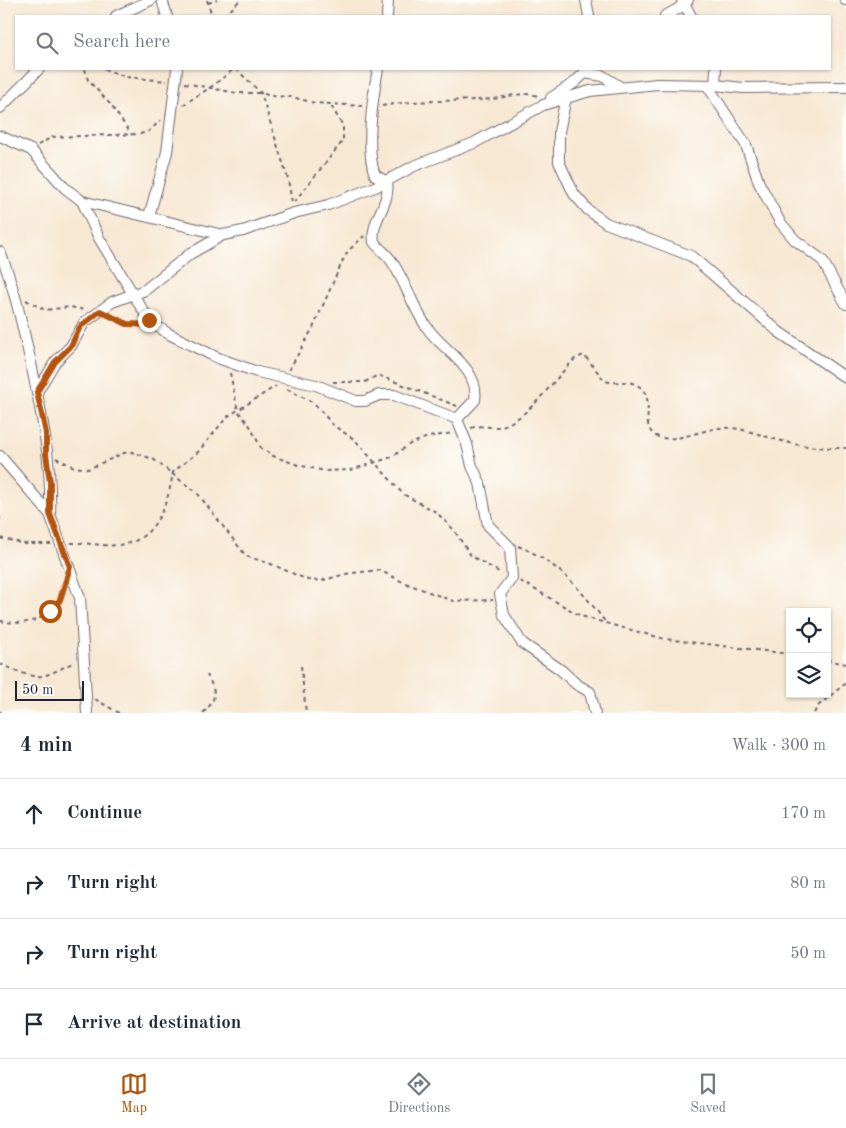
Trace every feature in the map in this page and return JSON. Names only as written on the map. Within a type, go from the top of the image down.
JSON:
[{"type":"street","points":[[118,15],[151,0]]},
{"type":"street","points":[[162,0],[167,15]]},
{"type":"street","points":[[387,15],[388,0]]},
{"type":"street","points":[[586,0],[589,15]]},
{"type":"street","points":[[666,15],[685,1],[691,15]]},
{"type":"street","points":[[0,108],[37,70]]},
{"type":"street","points":[[149,216],[167,152],[177,70]]},
{"type":"street","points":[[378,70],[372,108],[372,167],[375,175],[387,182]]},
{"type":"street","points":[[37,392],[55,362],[71,346],[80,327],[112,302],[145,290],[190,254],[224,235],[243,231],[294,213],[328,205],[387,182],[414,166],[474,143],[546,103],[587,70],[603,76],[618,86]]},
{"type":"street","points":[[716,70],[711,85],[746,145],[760,183],[780,222],[795,240],[822,260],[846,304]]},
{"type":"street","points":[[546,103],[618,86],[657,84],[711,85],[743,88],[846,87]]},
{"type":"street","points":[[566,97],[559,132],[559,162],[574,194],[588,210],[606,224],[691,256],[779,332],[846,378]]},
{"type":"street","points":[[0,136],[31,150],[65,188],[82,201],[224,235]]},
{"type":"street","points":[[387,182],[386,200],[374,227],[374,242],[393,262],[427,328],[462,364],[475,388],[474,400],[457,419]]},
{"type":"street","points":[[82,201],[89,220],[133,295],[154,325],[188,344],[283,383],[316,385],[356,401],[365,401],[379,395],[394,395],[457,419],[463,432],[472,466],[480,484],[488,525],[506,542],[512,556],[510,584],[501,592],[500,600],[504,615],[522,643],[561,670],[576,684],[590,692],[595,713]]},
{"type":"street","points":[[0,252],[16,304],[45,425],[46,454],[50,482],[50,514]]},
{"type":"street","points":[[0,456],[50,514],[70,567],[80,598],[87,713]]},
{"type":"path","points":[[212,15],[208,1],[217,0]]},
{"type":"path","points":[[226,15],[240,0]]},
{"type":"path","points":[[85,70],[88,80],[110,104],[132,135]]},
{"type":"path","points":[[107,70],[126,77],[177,82],[236,92],[292,97],[306,102],[372,108],[409,101],[493,99],[530,94],[546,103]]},
{"type":"path","points":[[31,150],[52,137],[90,134],[132,135],[148,132],[172,112],[211,88],[234,70]]},
{"type":"path","points":[[236,70],[260,93],[288,179],[292,204],[343,140],[343,126],[329,103]]},
{"type":"path","points":[[374,227],[355,244],[343,260],[305,344],[283,383],[314,403],[334,426],[349,435],[403,494],[442,517],[472,556],[489,568],[512,576],[568,609],[607,624],[665,639],[786,654]]},
{"type":"path","points":[[16,304],[27,300],[45,310],[70,307],[100,311],[127,324],[154,325]]},
{"type":"path","points":[[229,362],[238,411],[250,426],[261,448],[273,456],[305,467],[325,470],[351,470],[392,457],[410,444],[428,437],[463,432],[473,427],[496,427],[508,423],[534,403],[571,362],[584,356],[605,381],[631,382],[643,390],[648,400],[648,424],[650,431],[656,436],[666,439],[720,428],[729,428],[758,433],[793,444],[846,448]]},
{"type":"path","points":[[0,538],[25,544],[124,544],[140,537],[162,514],[167,503],[173,472],[198,452],[221,424],[278,386],[271,381]]},
{"type":"path","points":[[46,454],[74,467],[88,469],[116,456],[132,452],[153,459],[173,472],[198,494],[250,559],[271,564],[308,580],[321,581],[345,574],[379,570],[405,583],[453,602],[500,600]]},
{"type":"path","points":[[506,542],[532,552],[562,571],[576,584],[607,624]]},
{"type":"path","points":[[0,621],[31,622],[50,611],[60,600],[70,567]]},
{"type":"path","points":[[0,664],[28,675],[46,676],[61,667],[84,660]]},
{"type":"path","points":[[831,661],[846,664]]},
{"type":"path","points":[[301,666],[306,713]]},
{"type":"path","points":[[203,713],[213,703],[214,696],[214,689],[206,675]]},
{"type":"path","points":[[814,713],[819,706],[846,683]]},
{"type":"path","points":[[86,695],[119,713]]},
{"type":"route","points":[[50,611],[60,600],[70,567],[50,514],[50,482],[46,454],[46,433],[37,392],[60,355],[75,340],[80,327],[100,311],[127,324],[154,325],[149,320]]}]
